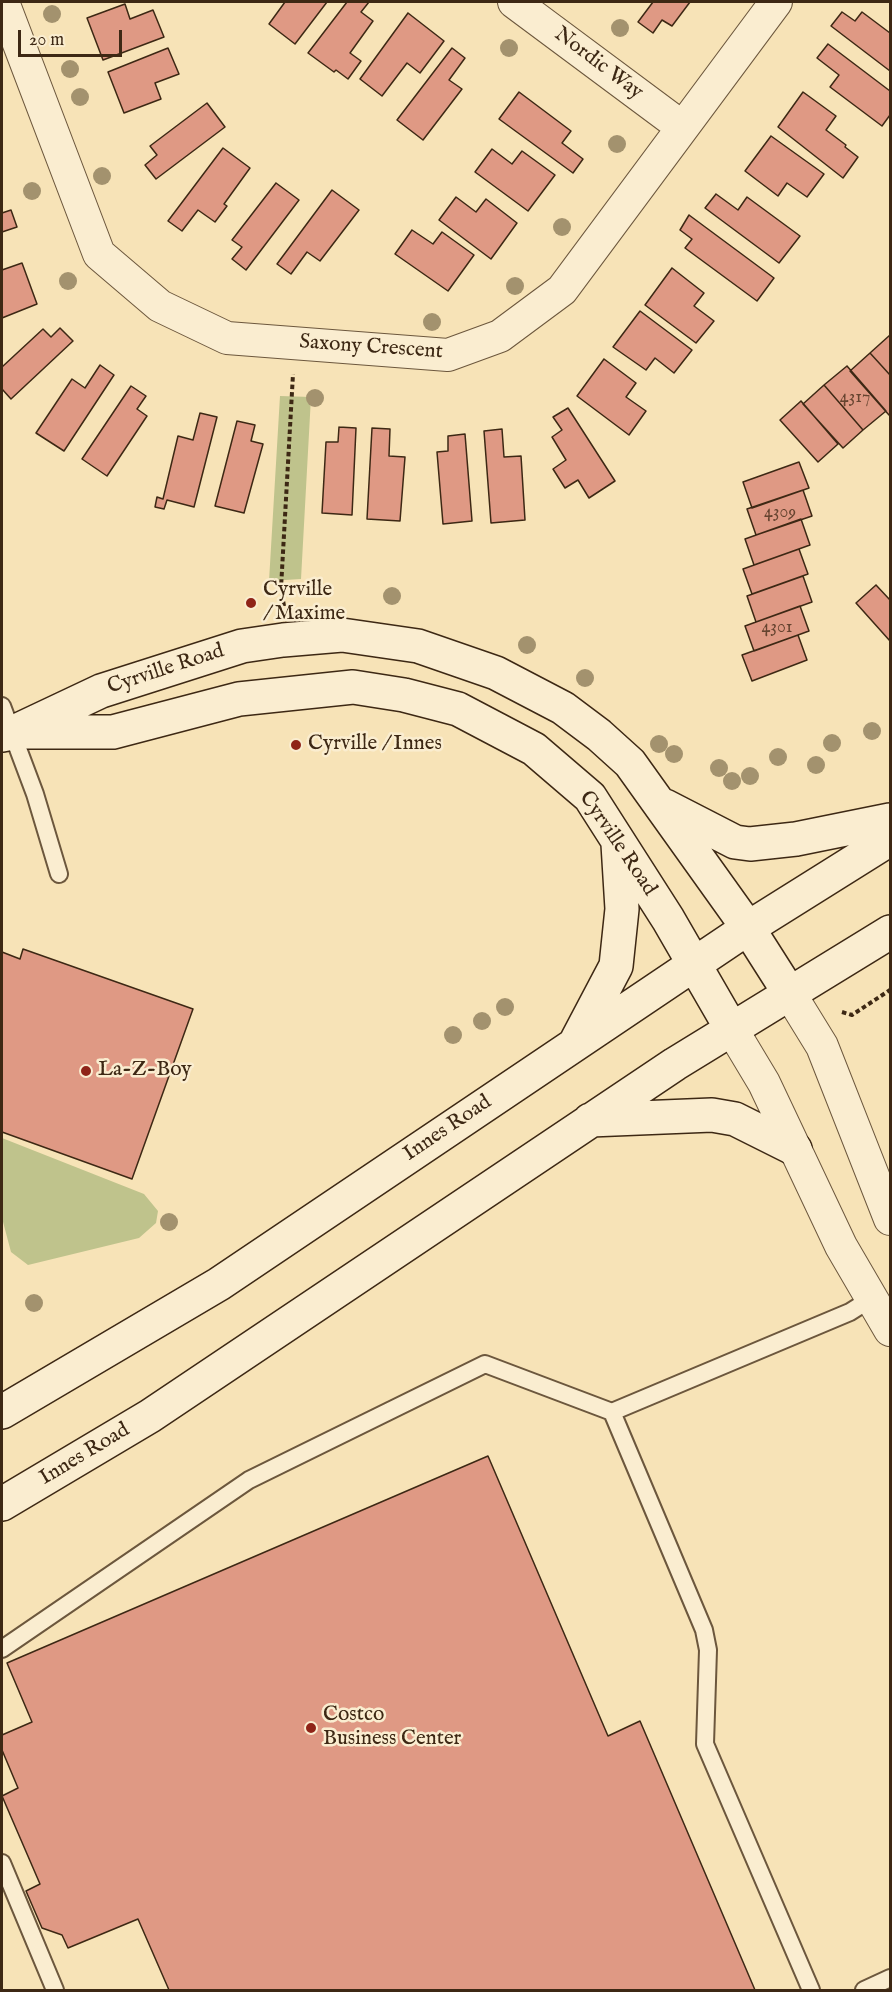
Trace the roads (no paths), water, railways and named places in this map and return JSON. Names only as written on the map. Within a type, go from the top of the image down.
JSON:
[{"type":"main road","name":"Cyrville Road","points":[[5,725],[101,691],[242,646],[342,635],[418,646],[496,673],[563,708],[599,735],[630,763],[748,928],[790,994]]},
{"type":"main road","name":"Cyrville Road","points":[[5,725],[113,732],[239,699],[353,687],[404,695],[458,708],[534,749],[590,797],[668,918],[731,1028]]},
{"type":"main road","points":[[661,804],[735,842],[750,844],[796,839],[891,820]]},
{"type":"main road","name":"Innes Road","points":[[2,1412],[219,1284],[748,928],[891,839]]},
{"type":"main road","points":[[577,1042],[616,966],[622,909],[618,841]]},
{"type":"main road","name":"Innes Road","points":[[2,1504],[150,1416],[588,1120],[731,1028],[891,932]]},
{"type":"main road","points":[[588,1120],[712,1115],[735,1119],[795,1149]]},
{"type":"street","name":"Saxony Crescent","points":[[3,2],[99,254],[160,306],[227,338],[448,356],[500,336],[562,290],[776,2]]},
{"type":"street","name":"Nordic Way","points":[[514,2],[682,127]]},
{"type":"street","name":"Cyrville Road","points":[[790,994],[822,1046],[891,1219]]},
{"type":"street","name":"Cyrville Road","points":[[731,1028],[764,1083],[841,1246],[891,1330]]},
{"type":"lane","points":[[5,725],[34,794],[59,874]]},
{"type":"lane","points":[[2,1649],[249,1480],[485,1364],[612,1412],[850,1312],[872,1298]]},
{"type":"lane","points":[[612,1412],[704,1630],[708,1650],[705,1744],[811,1990]]},
{"type":"lane","points":[[2,1863],[55,1990]]},
{"type":"lane","points":[[864,1990],[891,1978]]},
{"type":"place","name":"Cyrville / Maxime","points":[[251,603]]},
{"type":"place","name":"Cyrville / Innes","points":[[296,745]]},
{"type":"place","name":"La-Z-Boy","points":[[86,1071]]},
{"type":"place","name":"Costco Business Center","points":[[311,1728]]}]
